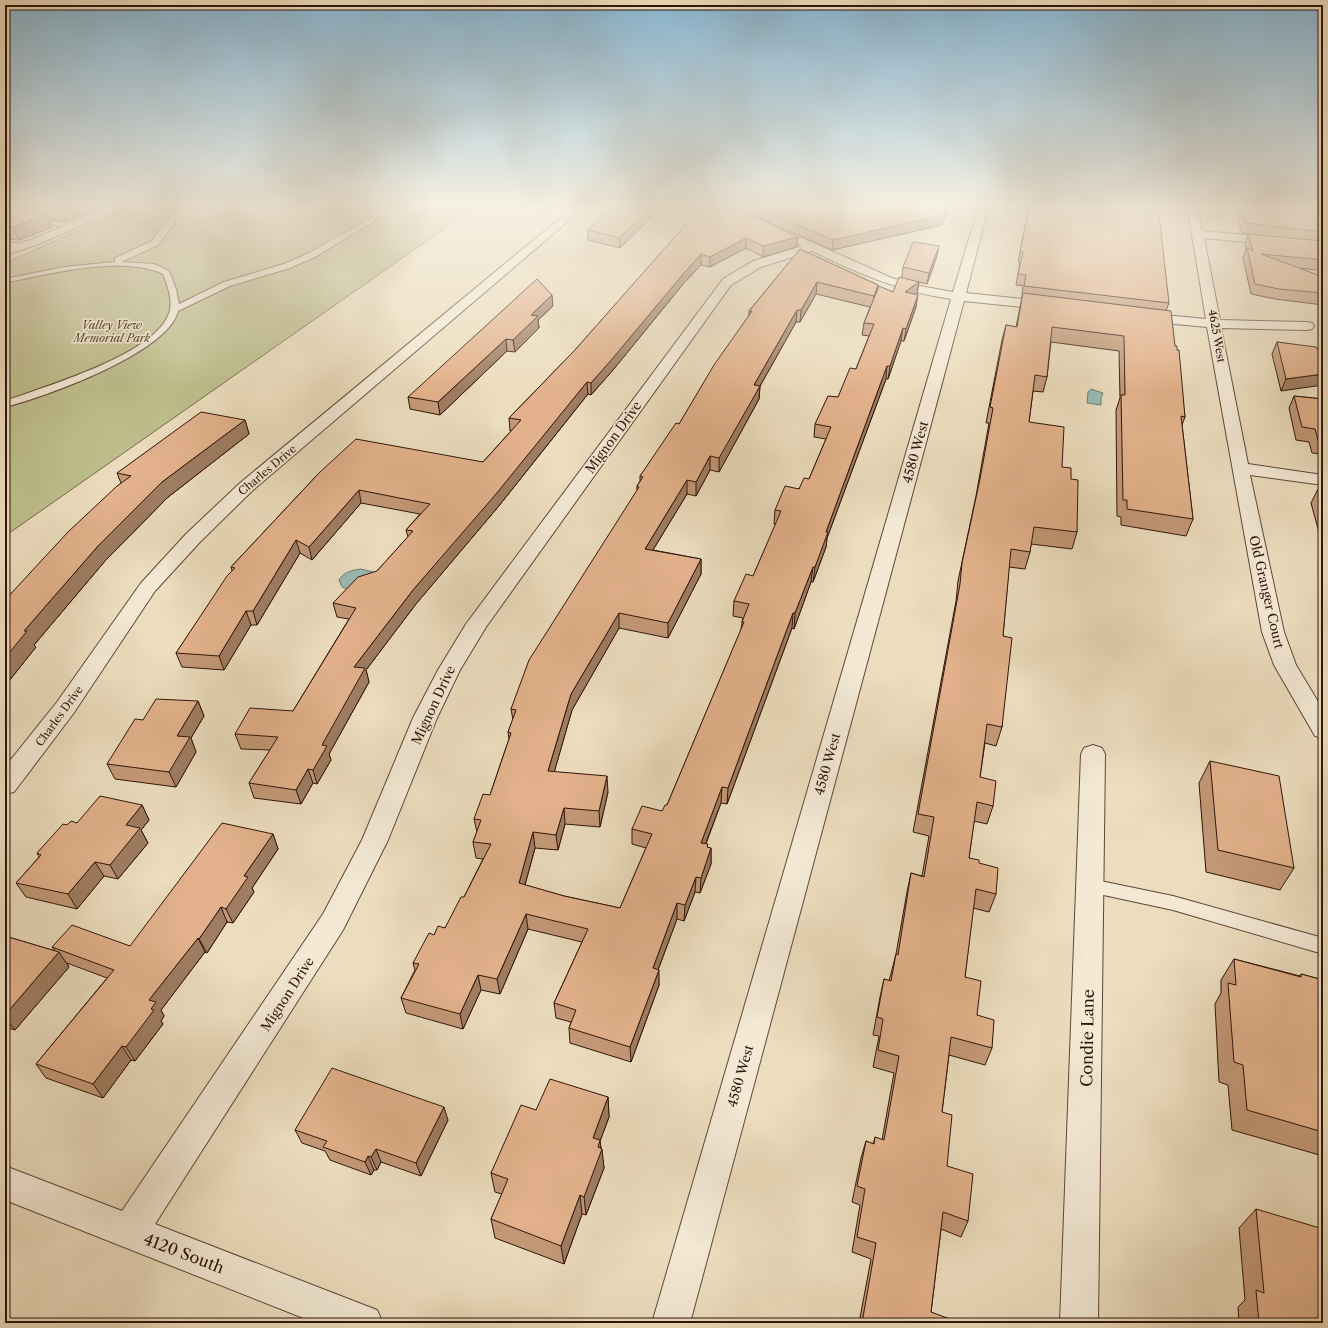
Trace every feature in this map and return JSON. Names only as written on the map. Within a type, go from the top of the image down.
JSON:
[{"type":"street","name":"Charles Drive","points":[[5,786],[65,708],[144,593],[193,538],[246,488],[507,267]]},
{"type":"street","name":"Mignon Drive","points":[[129,1232],[304,970],[333,922],[376,840],[437,693],[477,624],[723,287],[740,272],[751,267]]},
{"type":"street","points":[[857,267],[888,281],[919,289],[1064,308]]},
{"type":"street","name":"4580 West","points":[[671,1323],[966,267]]},
{"type":"street","name":"4625 West","points":[[1204,267],[1240,468]]},
{"type":"street","points":[[1127,315],[1214,324],[1308,326]]},
{"type":"street","points":[[1240,468],[1323,480]]},
{"type":"street","name":"Old Granger Court","points":[[1240,468],[1273,632],[1285,665],[1323,730]]},
{"type":"street","name":"Condie Lane","points":[[1079,1323],[1091,886],[1093,754]]},
{"type":"street","name":"4120 South","points":[[5,1183],[364,1323]]},
{"type":"lane","points":[[5,282],[88,267]]},
{"type":"lane","points":[[5,404],[90,373],[132,352],[164,329],[172,317],[175,309],[168,277],[162,270],[151,267]]},
{"type":"lane","points":[[175,309],[222,286],[284,267]]},
{"type":"lane","points":[[1091,886],[1172,903],[1323,946]]},
{"type":"green space","name":"Valley View Memorial Park","points":[[5,267],[389,267],[5,536]]},
{"type":"water","points":[[1091,389],[1103,393],[1101,405],[1087,403],[1088,392]]},
{"type":"water","points":[[361,569],[373,572],[352,591],[342,587],[339,580],[343,575],[351,571]]},
{"type":"building","points":[[648,267],[689,267],[591,383],[587,382],[496,494],[413,590],[354,667],[365,668],[322,745],[327,746],[313,770],[308,769],[296,790],[249,783],[278,737],[235,734],[250,708],[293,711],[356,608],[333,603],[358,577],[377,571],[413,531],[406,530],[430,504],[359,490],[309,547],[296,540],[253,611],[246,611],[219,656],[176,653],[227,576],[235,568],[231,567],[320,472],[356,439],[483,462],[521,420],[509,418],[575,350]]},
{"type":"building","points":[[785,267],[839,267],[878,285],[874,296],[817,282],[801,310],[797,310],[754,385],[760,386],[719,458],[710,456],[696,482],[687,480],[645,549],[701,559],[668,623],[619,613],[571,694],[548,771],[607,776],[599,811],[564,808],[556,835],[533,832],[519,883],[564,896],[620,908],[652,834],[632,829],[642,806],[662,811],[665,805],[667,805],[744,622],[742,622],[749,604],[734,601],[746,574],[753,576],[781,511],[775,510],[785,486],[799,489],[804,478],[809,479],[831,427],[815,424],[828,396],[838,397],[850,368],[856,369],[874,324],[864,323],[879,286],[893,292],[899,277],[919,282],[905,292],[918,295],[906,329],[903,328],[890,366],[887,366],[826,532],[828,532],[815,567],[813,567],[795,613],[793,613],[728,788],[722,787],[701,843],[708,844],[707,847],[711,848],[701,878],[696,877],[685,905],[677,903],[653,968],[659,970],[630,1047],[569,1028],[576,1010],[554,1003],[588,929],[526,914],[497,979],[478,975],[460,1014],[401,998],[419,964],[413,963],[429,933],[434,935],[438,926],[445,928],[461,897],[464,897],[491,844],[473,842],[481,820],[474,819],[483,794],[490,795],[511,733],[508,732],[516,710],[511,709],[529,660],[639,487],[637,486],[643,477],[640,476],[676,423],[679,424],[714,365],[752,311],[749,311]]},
{"type":"building","points":[[903,267],[931,267],[929,273]]},
{"type":"building","points":[[1020,267],[1165,267],[1169,303],[1024,286],[1026,275],[1018,274]]},
{"type":"building","points":[[1251,267],[1296,267],[1323,277],[1323,293],[1279,289],[1255,284]]},
{"type":"building","points":[[537,279],[552,295],[531,315],[538,316],[513,340],[506,339],[438,402],[408,397]]},
{"type":"building","points":[[1023,293],[1171,311],[1175,346],[1177,346],[1177,350],[1179,350],[1185,417],[1181,416],[1193,519],[1127,509],[1127,500],[1123,500],[1121,395],[1125,395],[1124,336],[1052,327],[1047,377],[1035,375],[1029,422],[1064,427],[1062,467],[1071,468],[1071,479],[1078,480],[1077,532],[1034,527],[1030,552],[1011,549],[1003,636],[1012,638],[1002,727],[987,724],[980,777],[996,781],[993,806],[977,802],[969,858],[979,860],[979,863],[998,868],[996,894],[976,889],[965,977],[981,981],[977,1015],[994,1020],[992,1048],[951,1037],[942,1112],[952,1115],[947,1166],[973,1174],[968,1221],[943,1212],[931,1312],[950,1319],[949,1323],[862,1323],[876,1243],[857,1237],[865,1189],[857,1186],[866,1141],[874,1144],[875,1137],[884,1140],[899,1056],[878,1050],[883,1019],[877,1017],[884,979],[891,981],[896,954],[898,955],[911,873],[924,877],[934,817],[918,814],[960,584],[962,563],[993,408],[990,407],[1006,325],[1017,327]]},
{"type":"building","points":[[1277,342],[1316,347],[1317,349],[1323,348],[1323,374],[1286,379]]},
{"type":"building","points":[[1294,396],[1323,399],[1323,440],[1318,440],[1315,429],[1302,427]]},
{"type":"building","points":[[201,412],[245,420],[162,482],[98,546],[24,631],[27,631],[5,658],[5,600],[68,532],[117,486],[131,476],[117,473]]},
{"type":"building","points":[[1318,489],[1323,490],[1323,509]]},
{"type":"building","points":[[156,699],[198,701],[177,736],[190,737],[169,772],[107,764],[135,719],[143,720]]},
{"type":"building","points":[[1210,761],[1279,776],[1294,868],[1218,850]]},
{"type":"building","points":[[100,796],[142,805],[126,825],[140,828],[110,865],[95,862],[68,894],[16,883],[41,855],[37,853],[63,824],[67,825],[71,821],[77,823]]},
{"type":"building","points":[[222,823],[273,834],[244,876],[248,877],[226,909],[221,907],[199,939],[198,938],[149,1000],[156,1002],[151,1009],[154,1010],[126,1047],[122,1046],[93,1084],[36,1064],[114,970],[52,947],[72,925],[130,946]]},
{"type":"building","points":[[5,936],[59,952],[5,1015]]},
{"type":"building","points":[[1234,959],[1301,977],[1301,974],[1323,980],[1323,1132],[1247,1110],[1243,1065],[1234,1062],[1228,983],[1236,985]]},
{"type":"building","points":[[332,1068],[444,1107],[416,1163],[376,1149],[371,1157],[368,1156],[365,1162],[323,1147],[327,1141],[295,1130]]},
{"type":"building","points":[[550,1079],[608,1097],[593,1138],[600,1140],[598,1147],[602,1149],[584,1197],[580,1195],[561,1246],[491,1219],[508,1179],[491,1173],[521,1105],[536,1110]]},
{"type":"building","points":[[1256,1209],[1323,1229],[1323,1323],[1259,1323],[1256,1290],[1264,1293]]}]
